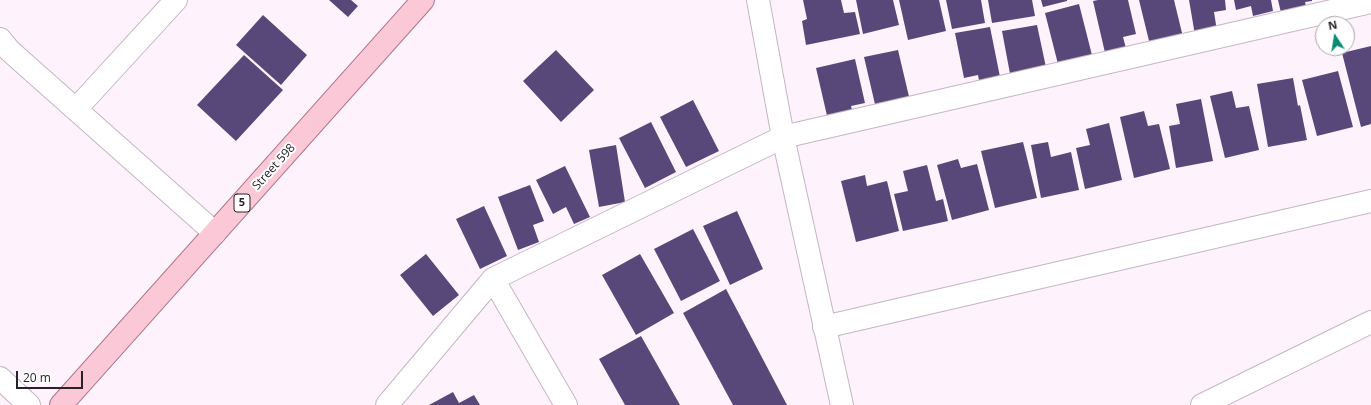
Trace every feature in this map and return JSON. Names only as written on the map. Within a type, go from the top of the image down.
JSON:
[{"type":"main road","name":"Street 598","points":[[61,405],[423,0]]},
{"type":"street","points":[[76,109],[176,0]]},
{"type":"street","points":[[758,0],[783,137],[842,405]]},
{"type":"street","points":[[387,405],[493,280],[783,137],[1371,2]]},
{"type":"street","points":[[0,39],[10,51],[215,233]]},
{"type":"street","points":[[824,327],[1371,201]]},
{"type":"street","points":[[493,280],[566,405]]},
{"type":"street","points":[[1202,405],[1371,322]]},
{"type":"street","points":[[0,378],[29,405]]},
{"type":"building","points":[[329,0],[351,0],[358,6],[348,17]]},
{"type":"building","points":[[803,0],[841,0],[844,13],[855,12],[860,34],[806,45],[802,21],[807,19]]},
{"type":"building","points":[[856,0],[893,0],[899,25],[863,34]]},
{"type":"building","points":[[899,0],[939,0],[946,31],[908,40]]},
{"type":"building","points":[[946,0],[981,0],[985,23],[952,29]]},
{"type":"building","points":[[988,0],[1032,0],[1035,16],[992,23]]},
{"type":"building","points":[[1041,0],[1067,0],[1067,1],[1043,7]]},
{"type":"building","points":[[1128,0],[1136,34],[1123,37],[1127,52],[1106,57],[1093,1]]},
{"type":"building","points":[[1139,0],[1174,0],[1183,37],[1150,45]]},
{"type":"building","points":[[1189,0],[1225,0],[1226,10],[1214,12],[1217,31],[1195,35]]},
{"type":"building","points":[[1234,0],[1271,0],[1273,11],[1253,16],[1251,6],[1236,10]]},
{"type":"building","points":[[1278,0],[1312,1],[1305,2],[1307,11],[1282,17]]},
{"type":"building","points":[[1079,4],[1093,59],[1059,68],[1045,13]]},
{"type":"building","points":[[263,15],[307,55],[281,85],[236,45]]},
{"type":"building","points":[[1037,25],[1047,72],[1011,79],[1002,31]]},
{"type":"building","points":[[990,27],[1001,82],[980,86],[978,75],[964,78],[955,33]]},
{"type":"building","points":[[1371,46],[1371,124],[1361,127],[1343,56],[1355,56],[1355,50]]},
{"type":"building","points":[[556,50],[594,90],[561,122],[523,81]]},
{"type":"building","points":[[898,50],[911,105],[877,113],[864,57]]},
{"type":"building","points":[[244,55],[283,90],[236,141],[197,105]]},
{"type":"building","points":[[855,59],[865,103],[851,106],[853,114],[828,120],[816,68]]},
{"type":"building","points":[[1338,71],[1353,127],[1317,136],[1302,80]]},
{"type":"building","points":[[1293,78],[1298,106],[1300,105],[1307,140],[1268,147],[1257,84]]},
{"type":"building","points":[[1232,91],[1236,108],[1249,106],[1259,150],[1225,158],[1210,96]]},
{"type":"building","points":[[1201,99],[1213,161],[1176,168],[1169,126],[1180,124],[1176,104]]},
{"type":"building","points":[[693,100],[719,151],[686,167],[660,117]]},
{"type":"building","points":[[1144,111],[1148,126],[1159,124],[1170,169],[1134,178],[1120,117]]},
{"type":"building","points":[[651,122],[676,172],[645,188],[619,138]]},
{"type":"building","points":[[1109,123],[1122,180],[1085,189],[1076,148],[1090,145],[1086,129]]},
{"type":"building","points":[[1023,142],[1037,198],[995,208],[981,151]]},
{"type":"building","points":[[1048,142],[1051,157],[1071,152],[1079,190],[1041,198],[1031,145]]},
{"type":"building","points":[[616,145],[625,202],[599,207],[589,150]]},
{"type":"building","points":[[958,159],[961,168],[977,164],[989,210],[952,220],[937,165]]},
{"type":"building","points":[[927,165],[936,201],[943,199],[948,221],[903,231],[894,194],[908,191],[903,171]]},
{"type":"building","points":[[565,166],[590,217],[574,224],[566,207],[553,214],[536,180]]},
{"type":"building","points":[[865,175],[867,186],[887,181],[899,231],[856,242],[841,181]]},
{"type":"building","points":[[530,185],[544,221],[533,225],[539,242],[518,250],[498,197]]},
{"type":"building","points":[[484,206],[507,256],[480,269],[456,219]]},
{"type":"building","points":[[737,211],[763,269],[730,285],[703,226]]},
{"type":"building","points":[[693,229],[720,281],[681,301],[654,249]]},
{"type":"building","points":[[426,254],[459,295],[433,316],[400,275]]},
{"type":"building","points":[[640,254],[674,313],[636,335],[602,275]]},
{"type":"building","points":[[726,289],[787,405],[733,405],[683,313]]},
{"type":"building","points":[[641,336],[680,405],[625,405],[599,359]]},
{"type":"building","points":[[453,392],[459,403],[474,395],[480,405],[429,405]]}]
